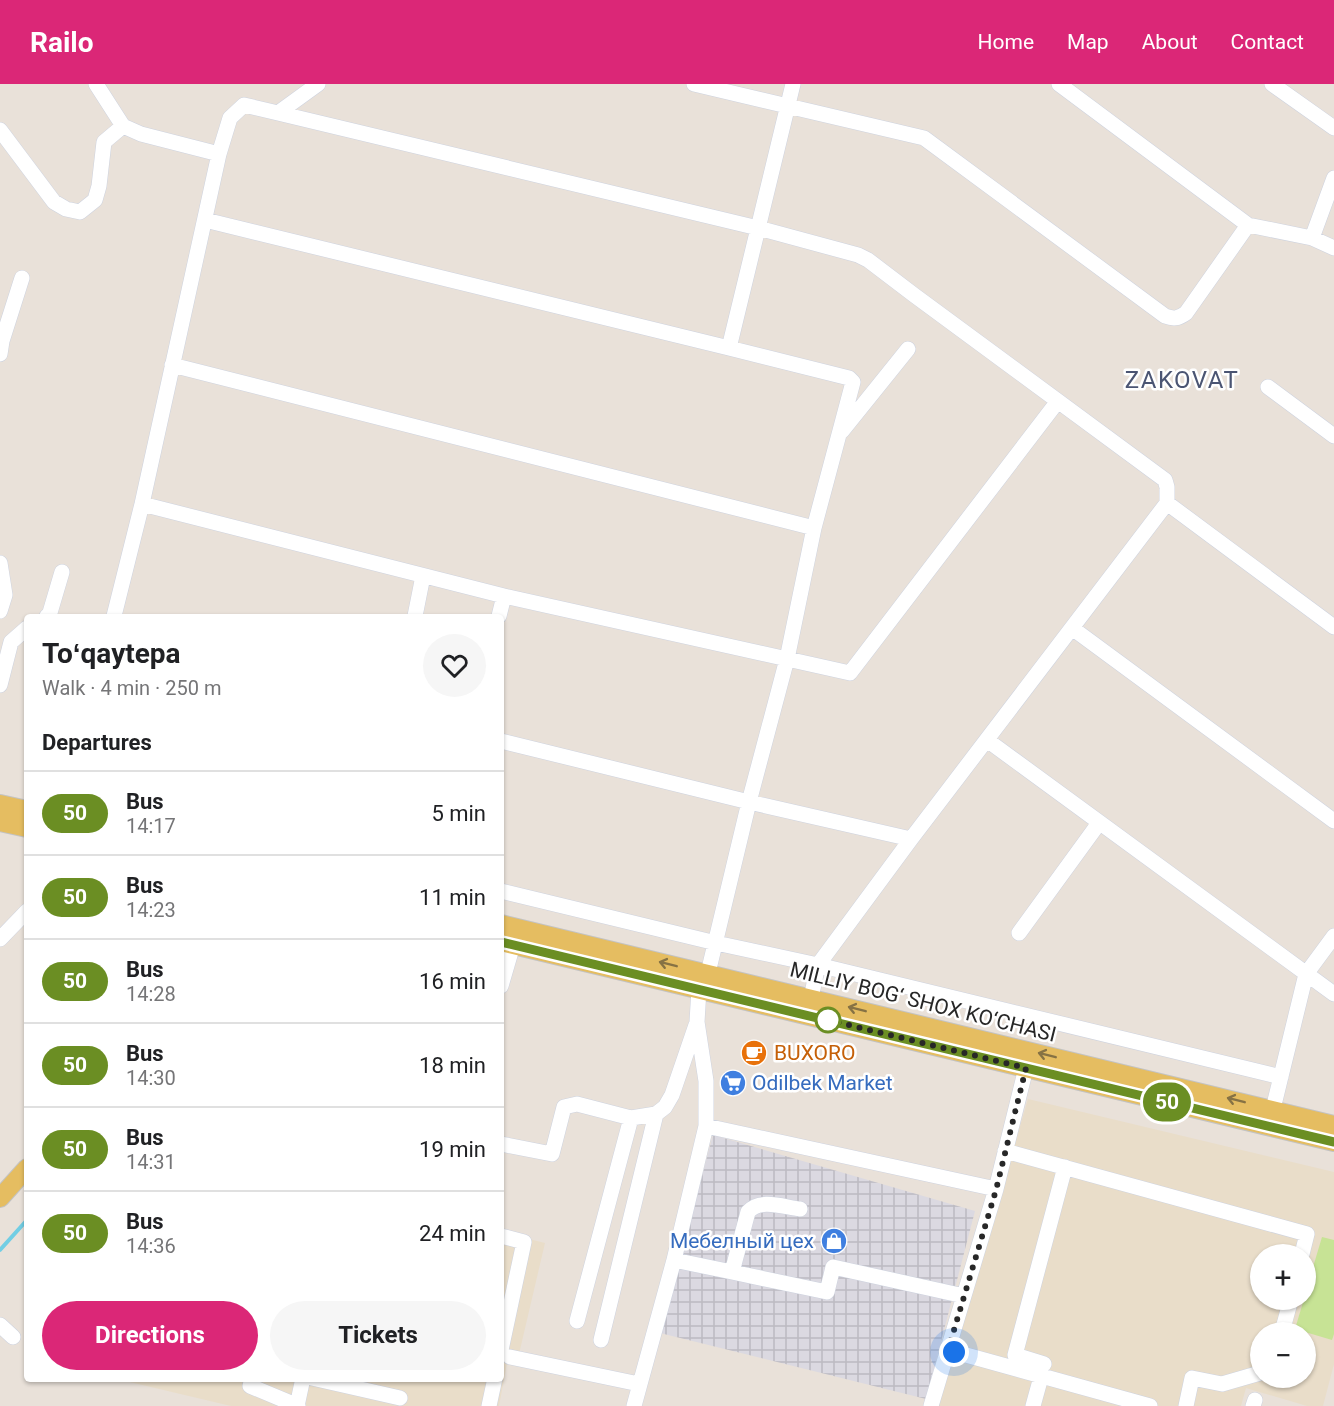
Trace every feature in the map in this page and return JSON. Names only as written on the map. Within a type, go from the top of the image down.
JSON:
[{"type":"main road","points":[[0,804],[24,809]]},
{"type":"main road","points":[[0,822],[24,827]]},
{"type":"main road","name":"MILLIY BOG‘ SHOX KO‘CHASI","points":[[504,925],[704,981],[1271,1118],[1334,1142]]},
{"type":"main road","name":"MILLIY BOG‘ SHOX KO‘CHASI","points":[[507,943],[704,981],[812,998],[1026,1068],[1271,1118],[1334,1125]]},
{"type":"main road","points":[[0,1198],[24,1171]]},
{"type":"street","points":[[96,84],[123,126],[141,134],[219,154]]},
{"type":"street","points":[[278,113],[318,84]]},
{"type":"street","points":[[694,84],[926,138],[1172,319],[1179,318],[1186,313],[1248,225]]},
{"type":"street","points":[[729,348],[793,84]]},
{"type":"street","points":[[1059,84],[1248,225],[1312,238],[1334,248]]},
{"type":"street","points":[[1272,84],[1334,128]]},
{"type":"street","points":[[114,614],[142,504],[219,154],[230,118],[244,105],[758,228],[858,255],[868,260],[1165,480],[1167,503],[818,965],[812,998]]},
{"type":"street","points":[[0,130],[54,202],[66,209],[80,212],[95,200],[99,186],[104,142],[123,126]]},
{"type":"street","points":[[1312,238],[1334,178]]},
{"type":"street","points":[[205,220],[729,348],[849,378],[853,382],[814,528],[787,659],[749,802],[716,942],[704,981],[697,1022],[672,1095],[665,1107],[656,1114],[631,1118],[577,1104],[564,1107],[552,1154],[504,1145]]},
{"type":"street","points":[[1,345],[22,278]]},
{"type":"street","points":[[837,437],[908,349]]},
{"type":"street","points":[[172,365],[814,528]]},
{"type":"street","points":[[1268,387],[1334,436]]},
{"type":"street","points":[[142,504],[504,596],[850,673],[1058,401]]},
{"type":"street","points":[[1167,503],[1334,627]]},
{"type":"street","points":[[0,567],[5,595],[0,611]]},
{"type":"street","points":[[50,614],[62,572]]},
{"type":"street","points":[[415,614],[423,576]]},
{"type":"street","points":[[500,614],[504,596]]},
{"type":"street","points":[[1072,628],[1334,821]]},
{"type":"street","points":[[0,685],[11,642],[24,631]]},
{"type":"street","points":[[987,740],[1334,994]]},
{"type":"street","points":[[504,742],[911,839]]},
{"type":"street","points":[[1019,933],[1100,823]]},
{"type":"street","points":[[504,892],[1281,1077]]},
{"type":"street","points":[[0,939],[24,914]]},
{"type":"street","points":[[1271,1118],[1306,974],[1334,936]]},
{"type":"street","points":[[504,964],[507,943]]},
{"type":"street","points":[[634,1406],[674,1260],[706,1126],[706,1081],[697,1022]]},
{"type":"street","points":[[931,1406],[996,1190],[1026,1068]]},
{"type":"street","points":[[601,1340],[656,1114]]},
{"type":"street","points":[[577,1321],[631,1118]]},
{"type":"street","points":[[706,1126],[996,1190]]},
{"type":"street","points":[[1005,1151],[1307,1234],[1304,1244]]},
{"type":"street","points":[[1065,1167],[1015,1355],[1105,1400],[1150,1406]]},
{"type":"street","points":[[732,1272],[748,1212],[752,1207],[761,1204],[800,1209]]},
{"type":"street","points":[[504,1237],[524,1242],[506,1354],[639,1384]]},
{"type":"street","points":[[674,1260],[827,1292],[833,1267],[964,1296]]},
{"type":"street","points":[[0,1325],[13,1337]]},
{"type":"street","points":[[948,1350],[1042,1370]]},
{"type":"street","points":[[1033,1406],[1042,1370]]},
{"type":"street","points":[[1186,1406],[1192,1378],[1222,1384],[1250,1376]]},
{"type":"street","points":[[251,1382],[250,1386],[297,1406],[302,1382]]},
{"type":"street","points":[[330,1382],[400,1398]]},
{"type":"street","points":[[489,1406],[494,1382]]},
{"type":"shaded area","points":[[1028,1099],[1334,1172],[1334,1364],[1323,1406],[1307,1406],[1246,1388],[1241,1406],[938,1406]]},
{"type":"shaded area","points":[[713,1135],[975,1211],[926,1399],[660,1333]]},
{"type":"shaded area","points":[[504,1233],[545,1243],[519,1354],[509,1353],[504,1380]]},
{"type":"shaded area","points":[[130,1382],[504,1382],[499,1406],[231,1406]]},
{"type":"green space","points":[[1322,1237],[1334,1240],[1334,1334],[1332,1340],[1316,1335],[1316,1322],[1297,1322],[1301,1310],[1316,1310],[1316,1257]]},
{"type":"waterway","points":[[0,1250],[24,1223]]},
{"type":"bus line","name":"50","points":[[504,943],[1334,1142]]},
{"type":"place","name":"BUXORO","points":[[754,1053]]},
{"type":"place","name":"Odilbek Market","points":[[733,1083]]},
{"type":"place","name":"Мебелный цех","points":[[834,1241]]},
{"type":"district","name":"ZAKOVAT","points":[[1182,380]]},
{"type":"route","points":[[828,1020],[1026,1068],[996,1190],[948,1350],[954,1352]]}]
